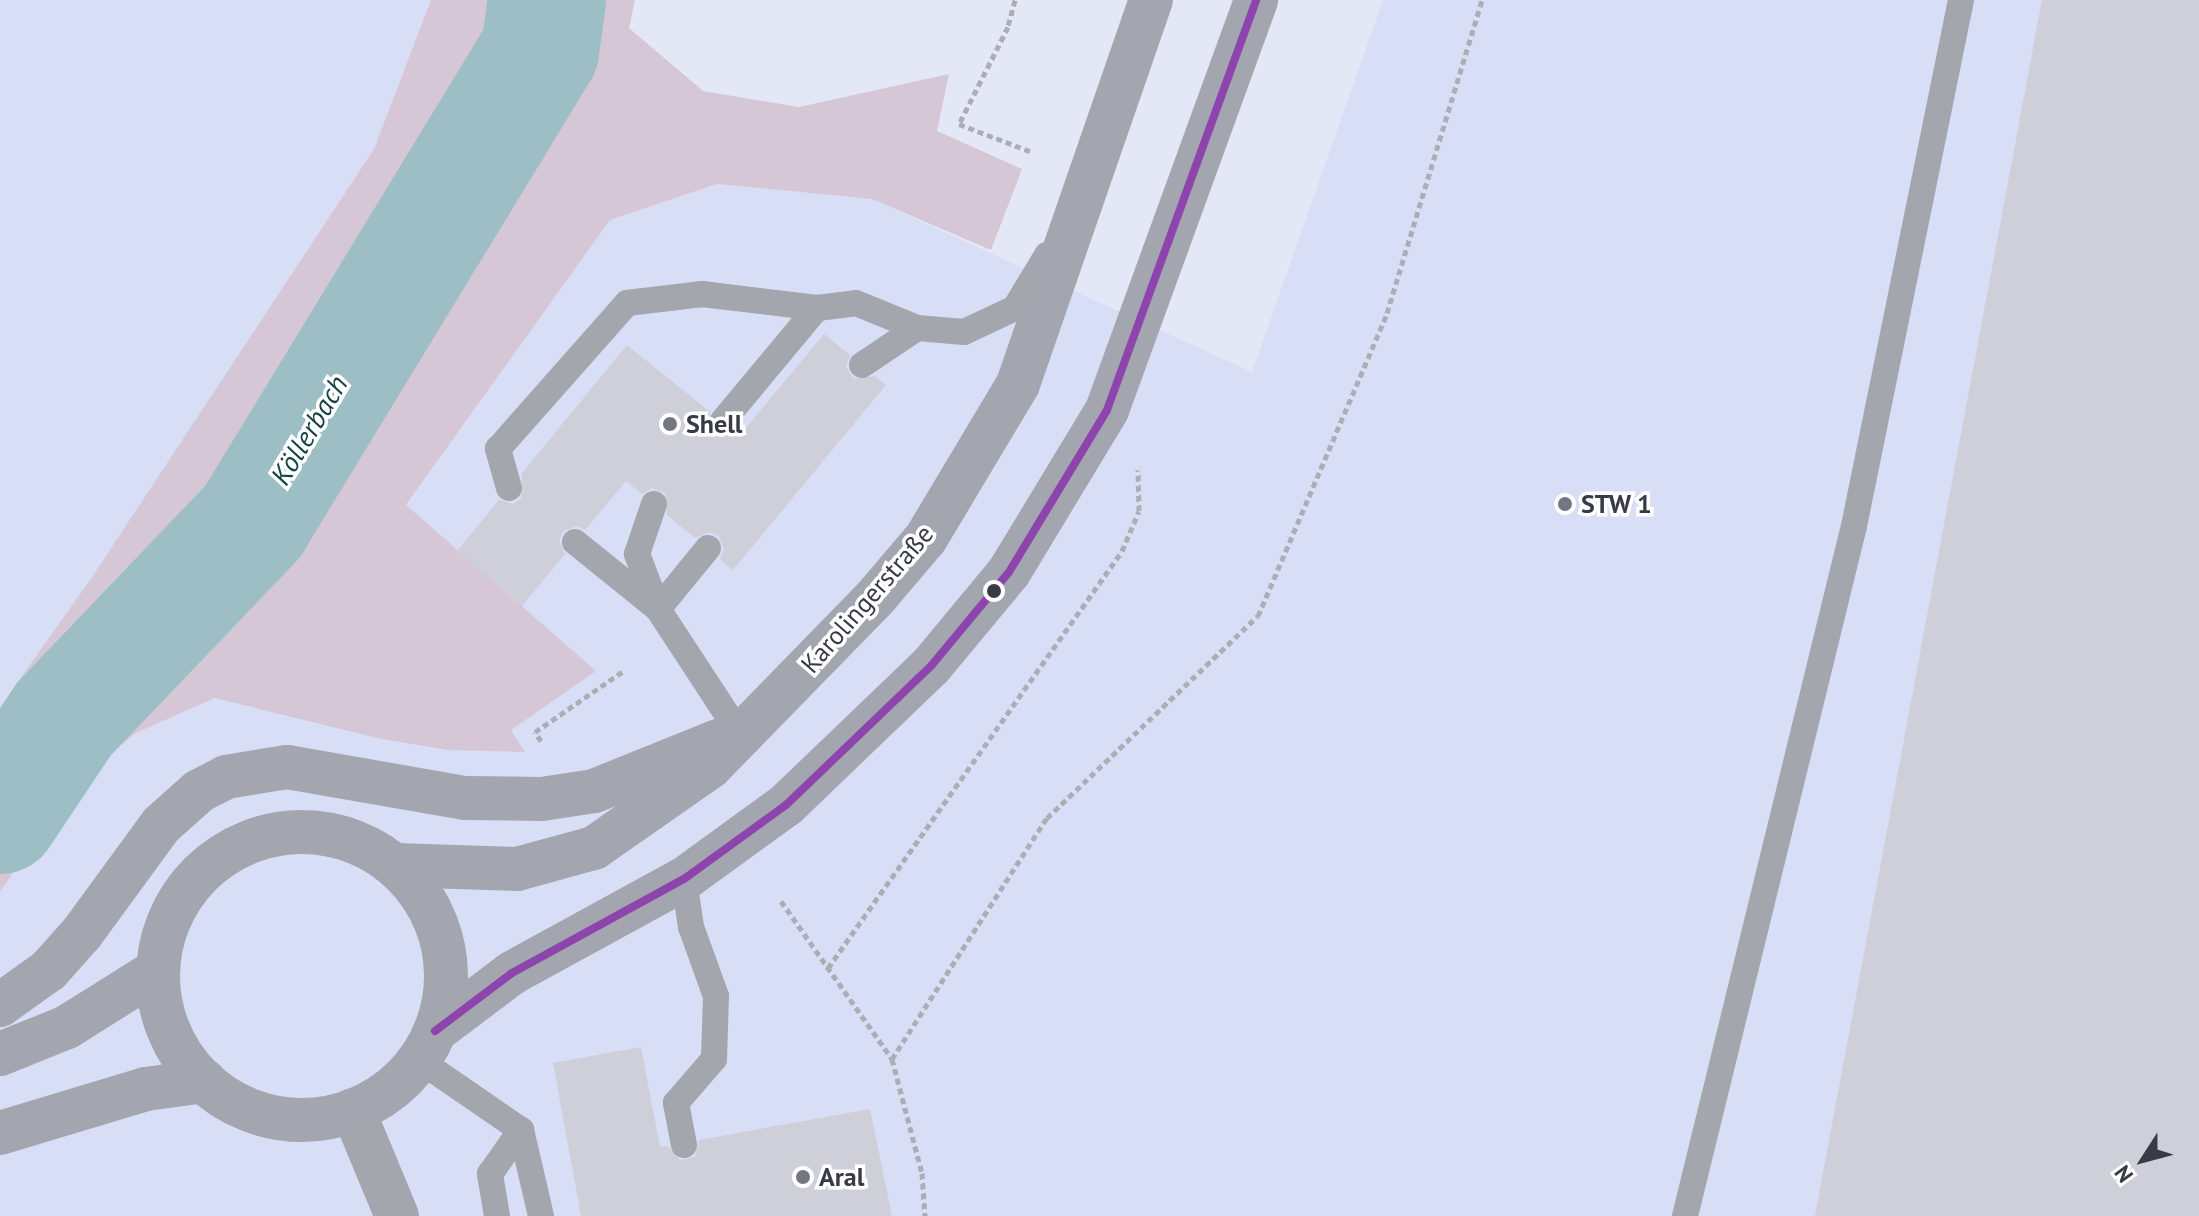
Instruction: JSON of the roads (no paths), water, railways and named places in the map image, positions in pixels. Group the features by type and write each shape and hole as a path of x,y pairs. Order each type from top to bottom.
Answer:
{"main road":[{"name":"Karolingerstraße","path":"395,865 517,869 594,848 710,767 739,733 855,619 926,538 1018,384 1093,180 1151,0"},
{"path":"427,1045 445,999 444,949 426,903 395,865 375,851 330,834 257,838 214,860 181,896 162,941 158,970 171,1036 204,1081 225,1097 271,1117 322,1118 353,1110 383,1095 427,1045 512,973 684,879 786,805 931,666 1009,572 1107,410 1256,0"},
{"path":"0,1005 49,970 82,933 161,825 199,791 226,777 287,767 465,798 542,799 594,791 739,733"},
{"path":"0,1054 67,1027 158,970"},
{"path":"0,1133 146,1089 204,1081"}],"street":[{"path":"353,1110 397,1216"}],"lane":[{"path":"1685,1216 1854,526 1961,0"},
{"path":"509,488 498,449 627,303 702,294 817,308 856,303 917,328 964,332 1015,308 1093,180"},
{"path":"722,422 817,308"},
{"path":"862,365 917,328"},
{"path":"654,504 637,554 658,609 739,733"},
{"path":"575,542 658,609"},
{"path":"658,609 708,548"},
{"path":"684,879 691,927 716,996 714,1059 676,1103 684,1145"},
{"path":"427,1045 521,1130 541,1216"},
{"path":"497,1216 490,1174 521,1130"}],"waterway":[{"name":"Köllerbach","path":"0,815 64,719 253,521 540,50 547,0"}],"place":[{"name":"Shell","path":"670,424"},
{"name":"STW 1","path":"1565,504"},
{"name":"Aral","path":"803,1177"}]}
